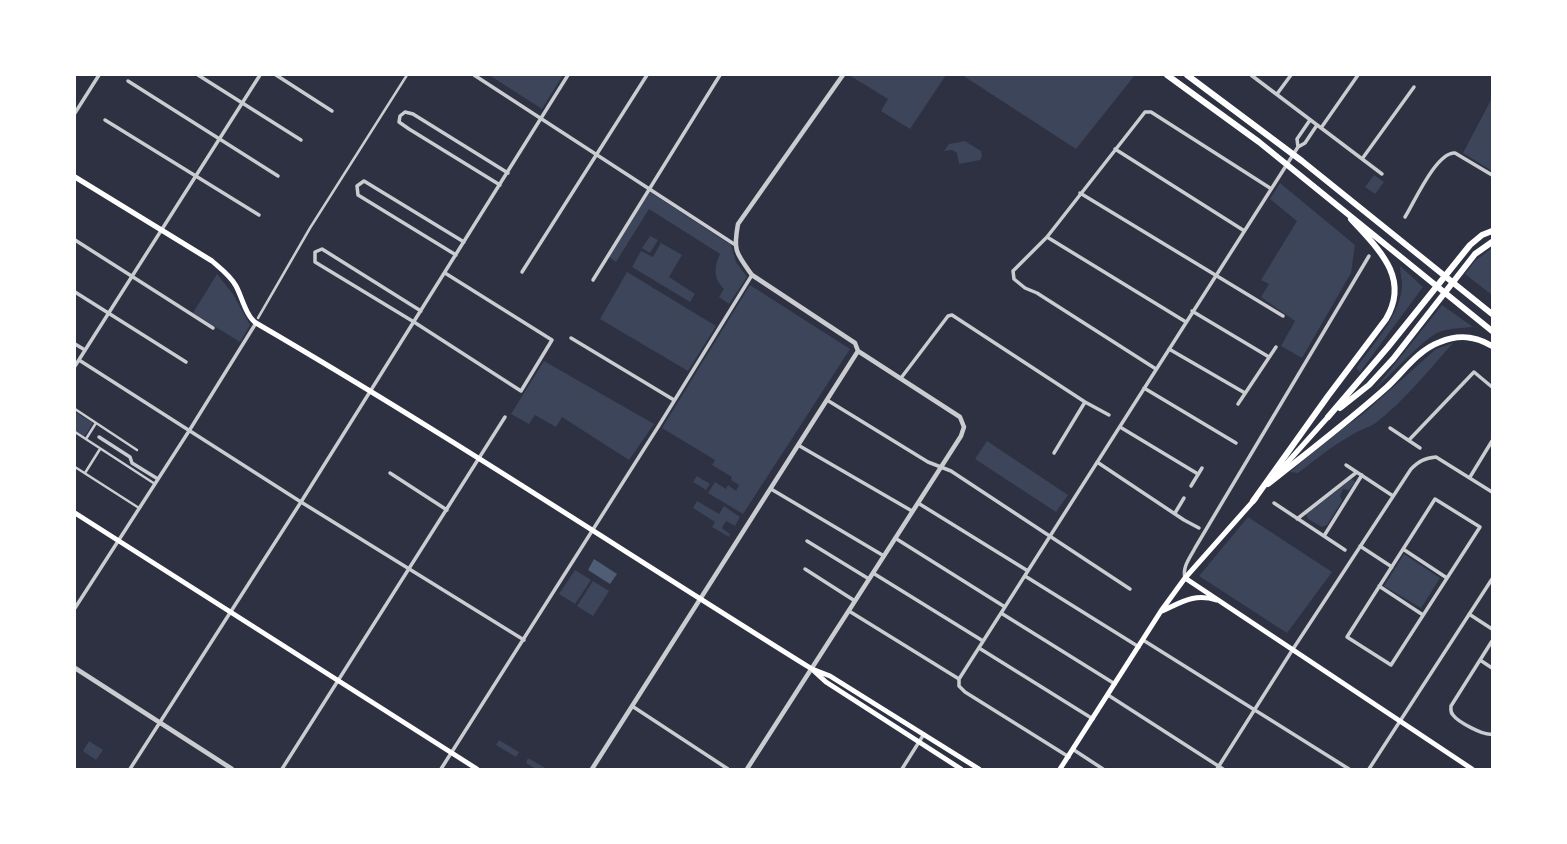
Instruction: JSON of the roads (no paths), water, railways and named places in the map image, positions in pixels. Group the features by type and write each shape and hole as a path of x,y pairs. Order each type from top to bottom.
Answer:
{"highway":[{"path":"1167,75 1260,142 1337,203 1492,331"},
{"path":"1187,75 1302,161 1481,306 1492,313"},
{"path":"1253,501 1328,396 1386,319 1393,302 1393,280 1388,263 1337,203"},
{"path":"1328,417 1470,245 1482,235 1492,231"},
{"path":"1328,417 1380,374 1438,303 1475,254 1492,242"},
{"path":"1268,484 1359,411 1432,346 1449,339 1471,337 1480,339 1492,346"}],"main road":[{"path":"75,177 162,230 226,272 245,302 250,319 257,320 371,390 812,669 830,676 978,769"},
{"path":"1060,769 1074,750 1161,612 1185,578 1328,417"},
{"path":"75,512 477,769"},
{"path":"1185,578 1222,601 1472,769"},
{"path":"1161,612 1198,596 1222,601"},
{"path":"812,669 826,682 961,769"}],"street":[{"path":"75,113 99,75"},
{"path":"198,75 301,140"},
{"path":"75,366 260,75"},
{"path":"276,75 332,111"},
{"path":"75,608 189,431 257,320 310,228 407,75"},
{"path":"474,75 734,244"},
{"path":"130,769 301,502 568,75"},
{"path":"522,272 647,75"},
{"path":"593,280 720,75"},
{"path":"747,769 961,436 964,427 960,417 858,351 855,343 752,275 740,259 734,244 738,224 843,75"},
{"path":"1251,75 1382,174"},
{"path":"1277,94 1291,75"},
{"path":"1321,128 1358,75"},
{"path":"128,81 278,176"},
{"path":"1362,159 1414,88"},
{"path":"500,185 409,129 399,122 400,116 405,112 413,114 508,173"},
{"path":"1156,369 1037,293 1026,288 1014,279 1013,271 1046,237 1145,112 1151,112 1270,188"},
{"path":"105,120 259,215"},
{"path":"1297,147 1297,139 1310,120"},
{"path":"1069,757 965,692 959,686 960,679 1270,188 1297,147 1305,143 1317,125"},
{"path":"1115,149 1244,230"},
{"path":"1406,218 1435,166 1450,153 1455,153 1492,175"},
{"path":"456,254 358,195 357,186 364,181 464,242"},
{"path":"1080,193 1283,316"},
{"path":"1046,237 1186,322"},
{"path":"75,240 213,328"},
{"path":"421,311 322,249 315,252 315,262 414,322 520,391 552,340 444,273"},
{"path":"1185,578 1183,571 1195,548 1369,256"},
{"path":"441,769 524,640 752,275"},
{"path":"75,292 186,362"},
{"path":"1192,312 1269,357"},
{"path":"901,378 948,316 952,315 1086,402 1109,415"},
{"path":"571,338 674,400"},
{"path":"75,344 85,350"},
{"path":"1238,404 1276,347"},
{"path":"1169,349 1245,393"},
{"path":"592,769 858,351"},
{"path":"79,360 301,502 524,640"},
{"path":"1409,440 1474,372 1492,387"},
{"path":"1144,388 1236,443"},
{"path":"827,400 928,462 951,471 1130,589"},
{"path":"1054,453 1086,402"},
{"path":"75,409 137,450"},
{"path":"282,769 480,459 505,417"},
{"path":"86,440 96,423"},
{"path":"1120,427 1198,474"},
{"path":"1390,428 1420,448"},
{"path":"75,432 155,484"},
{"path":"99,437 130,457 132,463 158,479"},
{"path":"1470,477 1490,447 1492,441"},
{"path":"798,445 912,511"},
{"path":"85,474 100,449"},
{"path":"1218,768 1293,649 1411,469 1418,462 1428,457 1436,457 1492,492"},
{"path":"1097,462 1184,520 1199,528"},
{"path":"1346,465 1393,496"},
{"path":"75,467 139,508"},
{"path":"1191,486 1202,468"},
{"path":"1297,519 1357,472"},
{"path":"390,473 447,510"},
{"path":"1324,536 1362,475"},
{"path":"771,489 884,556"},
{"path":"1175,513 1184,498"},
{"path":"1435,499 1480,527 1391,665 1347,637 1392,567 1435,499"},
{"path":"918,503 1028,571"},
{"path":"1274,503 1345,550"},
{"path":"896,538 1005,607"},
{"path":"807,541 870,578"},
{"path":"1360,546 1392,567"},
{"path":"1403,549 1447,578"},
{"path":"805,569 855,601"},
{"path":"873,573 983,641"},
{"path":"1025,576 1139,647"},
{"path":"1369,769 1492,579"},
{"path":"1379,586 1423,615"},
{"path":"849,611 960,679"},
{"path":"1001,614 1115,684"},
{"path":"1469,614 1492,629"},
{"path":"1143,640 1349,769"},
{"path":"1492,641 1451,706 1451,711 1455,717 1483,734 1492,734"},
{"path":"979,648 1093,719"},
{"path":"1480,660 1492,668"},
{"path":"75,668 232,769"},
{"path":"1108,695 1218,768 1223,769"},
{"path":"632,706 728,769"},
{"path":"902,769 924,734"},
{"path":"1074,750 1103,769"}]}
